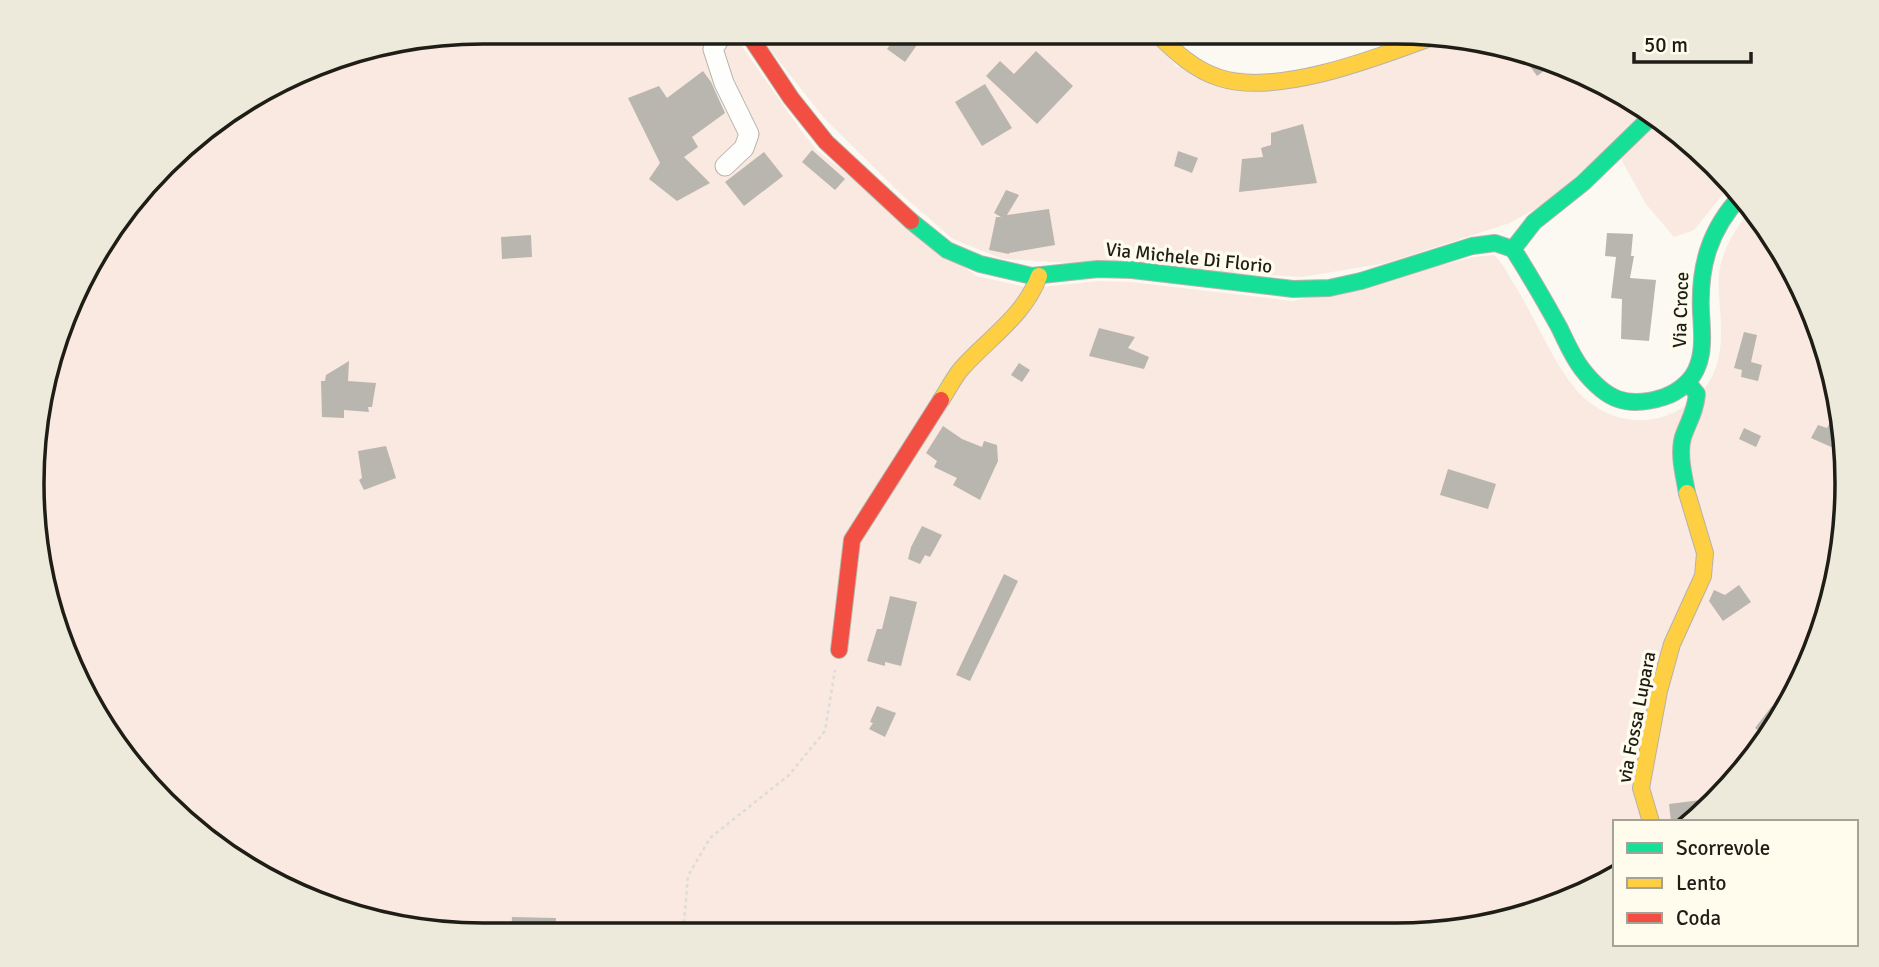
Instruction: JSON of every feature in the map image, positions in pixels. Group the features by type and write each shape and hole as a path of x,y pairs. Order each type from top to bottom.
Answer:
{"street":[{"path":"716,44 713,49 724,83 748,134 744,148 725,166"},
{"name":"Via Michele Di Florio","path":"755,44 818,134 923,232 947,250 1007,272 1039,276 1098,269 1132,270 1243,285 1293,289 1329,288 1392,273 1472,246 1495,243 1513,249"},
{"path":"1169,44 1194,66 1218,77 1241,83 1261,83 1341,66 1408,44"},
{"path":"1646,123 1583,183 1534,222 1513,249 1535,283 1581,368 1599,387 1619,399 1638,404 1670,395 1688,383"},
{"name":"Via Croce","path":"1688,383 1697,368 1703,345 1702,266 1708,246 1734,203"},
{"path":"839,650 852,540 960,370 1016,315 1032,293 1039,276"},
{"name":"via Fossa Lupara","path":"1650,820 1641,788 1659,691 1672,644 1703,576 1705,553 1688,498 1681,459 1683,438 1695,412 1697,394 1688,383"}],"path":[{"path":"684,923 688,876 710,838 789,775 825,731 839,650"}],"shaded area":[{"path":"484,44 740,44 817,150 976,276 1030,288 1099,281 1131,282 1293,301 1474,257 1494,255 1521,295 1567,378 1589,402 1605,412 1631,420 1649,420 1673,413 1696,398 1712,377 1720,351 1720,267 1745,217 1790,289 1812,342 1827,398 1834,455 1834,512 1827,569 1802,652 1761,728 1726,773 1685,814 1678,820 1613,820 1613,865 1564,890 1481,915 1396,923 484,923 398,915 342,900 289,878 239,849 173,794 118,728 89,678 67,625 52,569 44,484 52,398 77,315 118,239 173,173 239,118 315,77 398,52"},
{"path":"765,44 1157,44 1177,67 1323,79 1433,46 1481,52 1537,67 1590,89 1639,117 1551,200 1510,223 1386,263 1302,277 1003,259 953,239 902,195 824,118"},
{"path":"1653,127 1685,153 1724,192 1694,230 1674,237 1646,204 1621,159"}],"building":[{"path":"891,44 918,44 905,62 887,49"},
{"path":"1036,51 1073,86 1037,124 986,76 1000,61 1014,74"},
{"path":"1529,65 1545,70 1537,76"},
{"path":"703,71 725,113 692,137 698,147 684,157 710,183 677,201 649,179 660,163 628,98 659,86 667,98"},
{"path":"985,84 1012,128 982,146 955,102"},
{"path":"1303,124 1317,183 1239,192 1242,159 1263,157 1261,148 1271,145 1271,133"},
{"path":"812,150 845,179 835,190 802,162"},
{"path":"1178,151 1198,158 1192,173 1174,166"},
{"path":"764,152 783,176 744,206 725,182"},
{"path":"1006,190 1019,195 1007,215 1049,209 1055,245 1009,254 989,250 996,217 1001,217 994,213"},
{"path":"1607,233 1633,234 1631,256 1634,256 1630,278 1656,280 1649,341 1621,339 1622,299 1611,298 1616,257 1605,256"},
{"path":"531,235 532,257 502,259 501,237"},
{"path":"1099,328 1135,337 1128,348 1149,357 1144,369 1089,356"},
{"path":"1744,332 1757,335 1751,362 1762,365 1758,381 1741,377 1742,370 1734,368"},
{"path":"349,361 348,381 376,383 372,407 368,407 369,412 344,410 344,418 322,417 321,381 325,381 326,375"},
{"path":"1019,363 1030,370 1022,382 1011,375"},
{"path":"1830,422 1833,448 1811,438 1818,425 1827,428"},
{"path":"943,426 962,439 982,447 984,441 997,445 998,461 980,500 953,485 957,478 934,467 937,461 926,453"},
{"path":"1744,428 1761,436 1756,447 1739,439"},
{"path":"386,446 396,478 364,490 359,480 362,478 358,451"},
{"path":"1448,469 1496,484 1488,509 1440,495"},
{"path":"922,526 942,535 930,557 925,555 920,564 908,559"},
{"path":"1004,574 1018,581 970,681 956,675"},
{"path":"1739,585 1751,602 1723,621 1709,601 1714,590 1725,595"},
{"path":"890,596 917,602 901,666 885,662 885,666 867,661 877,629 882,629"},
{"path":"877,706 896,713 885,737 869,729"},
{"path":"1772,706 1774,707 1759,731 1755,728"},
{"path":"1700,800 1678,820 1671,820 1669,804"},
{"path":"512,917 556,918 556,923 512,923"}],"traffic: fast":[{"path":"1513,249 1534,222 1583,183 1646,122"},
{"path":"1513,249 1575,359 1591,380 1618,399 1628,402 1651,401 1680,389 1696,370 1702,346 1701,295 1704,264 1721,222 1734,204"},
{"path":"911,221 947,250 980,264 1032,276 1098,269 1132,270 1293,289 1329,288 1361,281 1472,246 1495,243 1513,249"},
{"path":"1687,493 1681,451 1697,394 1688,383"}],"traffic: slow":[{"path":"1168,44 1202,70 1220,78 1244,82 1271,82 1330,72 1411,45"},
{"path":"941,400 962,368 1025,303 1039,276"},
{"path":"1650,820 1641,788 1659,691 1672,644 1703,576 1705,553 1687,493"}],"traffic: jam":[{"path":"755,44 791,98 826,142 911,221"},
{"path":"839,650 852,540 941,400"}]}
